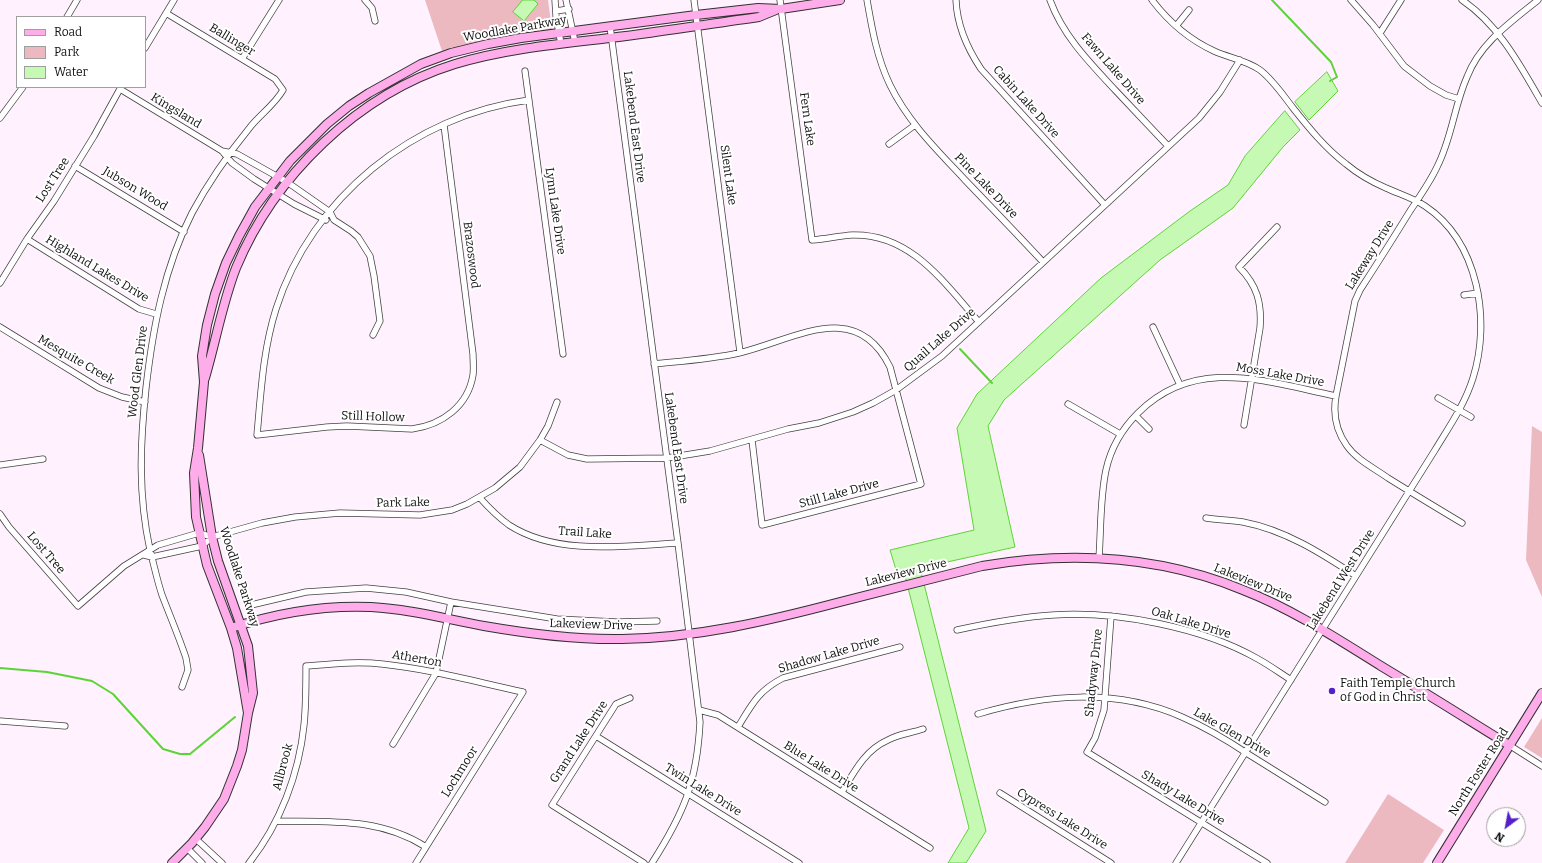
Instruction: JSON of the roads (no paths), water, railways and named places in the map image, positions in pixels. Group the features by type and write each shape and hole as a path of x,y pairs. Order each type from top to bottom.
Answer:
{"street":[{"path":"68,16 77,0"},
{"path":"146,46 174,0"},
{"path":"242,59 279,0"},
{"path":"365,0 372,8 375,21"},
{"path":"555,0 561,44"},
{"path":"566,0 575,42"},
{"name":"Silent Lake","path":"694,0 740,352"},
{"name":"Woodlake Parkway","path":"248,713 243,693 242,671 231,628 207,565 199,533 196,517 194,473 198,448 204,382 202,356 207,325 215,294 226,263 239,236 255,207 277,177 298,152 327,124 364,96 421,64 451,53 488,44 573,31 781,4 840,0"},
{"name":"Pine Lake Drive","path":"867,0 874,39 881,62 901,105 928,141 1043,262"},
{"name":"Cabin Lake Drive","path":"956,0 956,15 961,29 973,57 981,69 1105,205"},
{"name":"Fawn Lake Drive","path":"1050,0 1062,26 1080,51 1168,146"},
{"name":"Lakebend West Drive","path":"1152,0 1159,10 1176,26 1194,39 1214,51 1240,60 1260,70 1269,79 1311,132 1327,149 1346,165 1366,178 1416,201 1437,216 1458,241 1472,269 1480,304 1481,330 1477,362 1473,379 1459,410 1323,630 1176,863"},
{"path":"1351,0 1380,33 1397,58 1415,75 1446,95 1459,99"},
{"path":"1380,33 1401,0"},
{"path":"1462,0 1481,15 1498,33 1542,103"},
{"name":"Lakeway Drive","path":"1462,523 1361,460 1346,445 1340,433 1334,406 1355,301 1360,290 1427,186 1441,158 1447,145 1459,99 1472,67 1482,51 1498,33 1538,0"},
{"name":"Woodlake Parkway","path":"204,382 226,298 249,241 265,213 287,182 303,163 334,132 356,116 399,88 425,75 454,64 490,55 759,16 781,4"},
{"name":"Fern Lake","path":"781,4 812,240 852,235 882,239 900,246 913,253 928,266 979,322"},
{"path":"556,11 569,9"},
{"path":"1176,26 1189,10"},
{"name":"Ballinger","path":"166,13 275,79 283,90"},
{"name":"Lakebend East Drive","path":"610,26 699,710 699,746 688,794 679,817 652,863"},
{"name":"Quail Lake Drive","path":"540,440 564,453 588,459 667,458 710,451 819,423 853,412 873,403 896,390 933,364 1105,205 1207,109 1220,92 1240,60"},
{"name":"Lynn Lake Drive","path":"525,71 563,354"},
{"path":"0,118 22,88"},
{"name":"Kingsland","path":"120,88 222,151 250,175 269,188 324,220"},
{"name":"Lost Tree","path":"0,283 27,239 54,201 94,136 120,88"},
{"name":"Wood Glen Drive","path":"182,687 188,670 186,658 162,594 150,550 143,506 141,475 142,425 156,314 168,272 184,232 203,195 252,125 278,99 283,90"},
{"path":"324,220 349,190 381,161 425,132 486,109 529,100"},
{"name":"Brazoswood","path":"444,125 473,354 473,373 470,387"},
{"path":"889,144 915,125"},
{"path":"229,156 237,154 287,182 330,212 334,220 358,237 370,256 374,276 380,321 373,335"},
{"path":"250,175 256,165"},
{"name":"Jubson Wood","path":"75,166 184,232"},
{"path":"301,207 308,197"},
{"path":"324,220 334,220"},
{"name":"Still Hollow","path":"324,220 311,237 294,267 276,308 264,358 257,435 347,426 412,429 422,428 445,419 456,409 470,387"},
{"path":"1244,425 1260,328 1260,303 1256,289 1249,277 1239,267 1277,227"},
{"name":"Highland Lakes Drive","path":"27,239 138,309 156,314"},
{"path":"1464,295 1478,293"},
{"name":"Mesquite Creek","path":"0,327 99,388 122,397 145,402"},
{"path":"654,364 740,352 816,329 830,327 849,329 867,337 881,350 890,367 896,390"},
{"path":"1153,327 1180,386"},
{"name":"Moss Lake Drive","path":"1099,558 1106,470 1110,457 1120,434 1136,416 1166,391 1200,379 1221,376 1252,379 1336,396"},
{"name":"Still Lake Drive","path":"752,440 762,525 920,484 896,390"},
{"path":"1438,398 1471,417"},
{"name":"Park Lake","path":"202,546 212,537 262,523 295,517 340,513 404,516 452,510 480,498 508,478 520,467 540,440 548,426 557,402"},
{"path":"1068,404 1120,434"},
{"path":"1136,416 1148,428"},
{"name":"Woodlake Parkway","path":"172,863 196,839 214,814 230,784 242,750 253,693 248,646 242,625 218,560 212,537 198,448"},
{"path":"0,465 43,459"},
{"name":"Trail Lake","path":"480,498 491,510 509,524 531,536 556,544 612,547 678,543"},
{"name":"Lost Tree","path":"0,514 9,528 78,606 124,566 144,555"},
{"path":"1206,518 1242,522 1285,535 1318,552 1356,576"},
{"path":"144,555 158,545 176,541 199,533 212,537"},
{"path":"176,541 179,551"},
{"path":"144,555 152,557 202,546"},
{"name":"Lakeview Drive","path":"231,628 277,615 328,607 371,607 409,611 483,626 551,636 621,639 689,635 775,619 982,566 1006,562 1054,558 1118,559 1168,567 1216,580 1263,598 1323,630 1542,766"},
{"path":"251,604 306,592 366,588 406,592 451,602 556,619 617,622 657,621"},
{"path":"393,744 436,673 451,602"},
{"name":"Oak Lake Drive","path":"957,630 1030,617 1055,615 1111,616 1164,625 1212,639 1258,659 1291,680"},
{"name":"Shadyway Drive","path":"1087,752 1101,721 1105,697 1111,616"},
{"name":"Shadow Lake Drive","path":"738,727 761,692 784,678 900,647"},
{"name":"Atherton","path":"306,666 345,662 381,664 436,673 523,692"},
{"name":"Allbrook","path":"249,863 276,821 289,791 300,750 304,724 306,666"},
{"name":"Lochmoor","path":"416,863 523,692"},
{"name":"North Foster Road","path":"1437,863 1542,693"},
{"name":"Lake Glen Drive","path":"978,714 1030,701 1084,696 1105,697 1138,702 1182,716 1207,729 1325,802"},
{"name":"Grand Lake Drive","path":"630,698 616,704 552,805 644,863"},
{"name":"Blue Lake Drive","path":"699,710 718,715 930,848"},
{"path":"0,721 65,726"},
{"path":"842,792 860,763 875,747 895,737 923,729"},
{"name":"Twin Lake Drive","path":"596,736 799,863"},
{"name":"Shady Lake Drive","path":"1087,752 1267,863"},
{"name":"Cypress Lake Drive","path":"1000,793 1111,863"},
{"path":"276,821 373,825 393,830 426,847"},
{"path":"196,839 222,863"},
{"path":"187,848 202,863"}],"water":[{"path":"523,0 534,0 538,4 524,21 513,12"},
{"path":"1327,72 1338,91 1309,120 1295,102"},
{"path":"1285,111 1300,130 1283,147 1233,208 1160,260 1004,400 988,426 1015,547 920,568 986,831 966,863 948,863 969,828 904,572 897,573 890,550 974,530 957,428 977,394 1101,278 1190,211 1228,185 1245,156"}],"waterway":[{"path":"1272,0 1331,62 1337,77 1330,81"},
{"path":"960,349 992,383"},
{"path":"0,668 47,672 92,681 113,694 163,749 180,754 190,754 235,717"}],"place":[{"name":"Faith Temple Church of God in Christ","path":"1332,691"}]}
